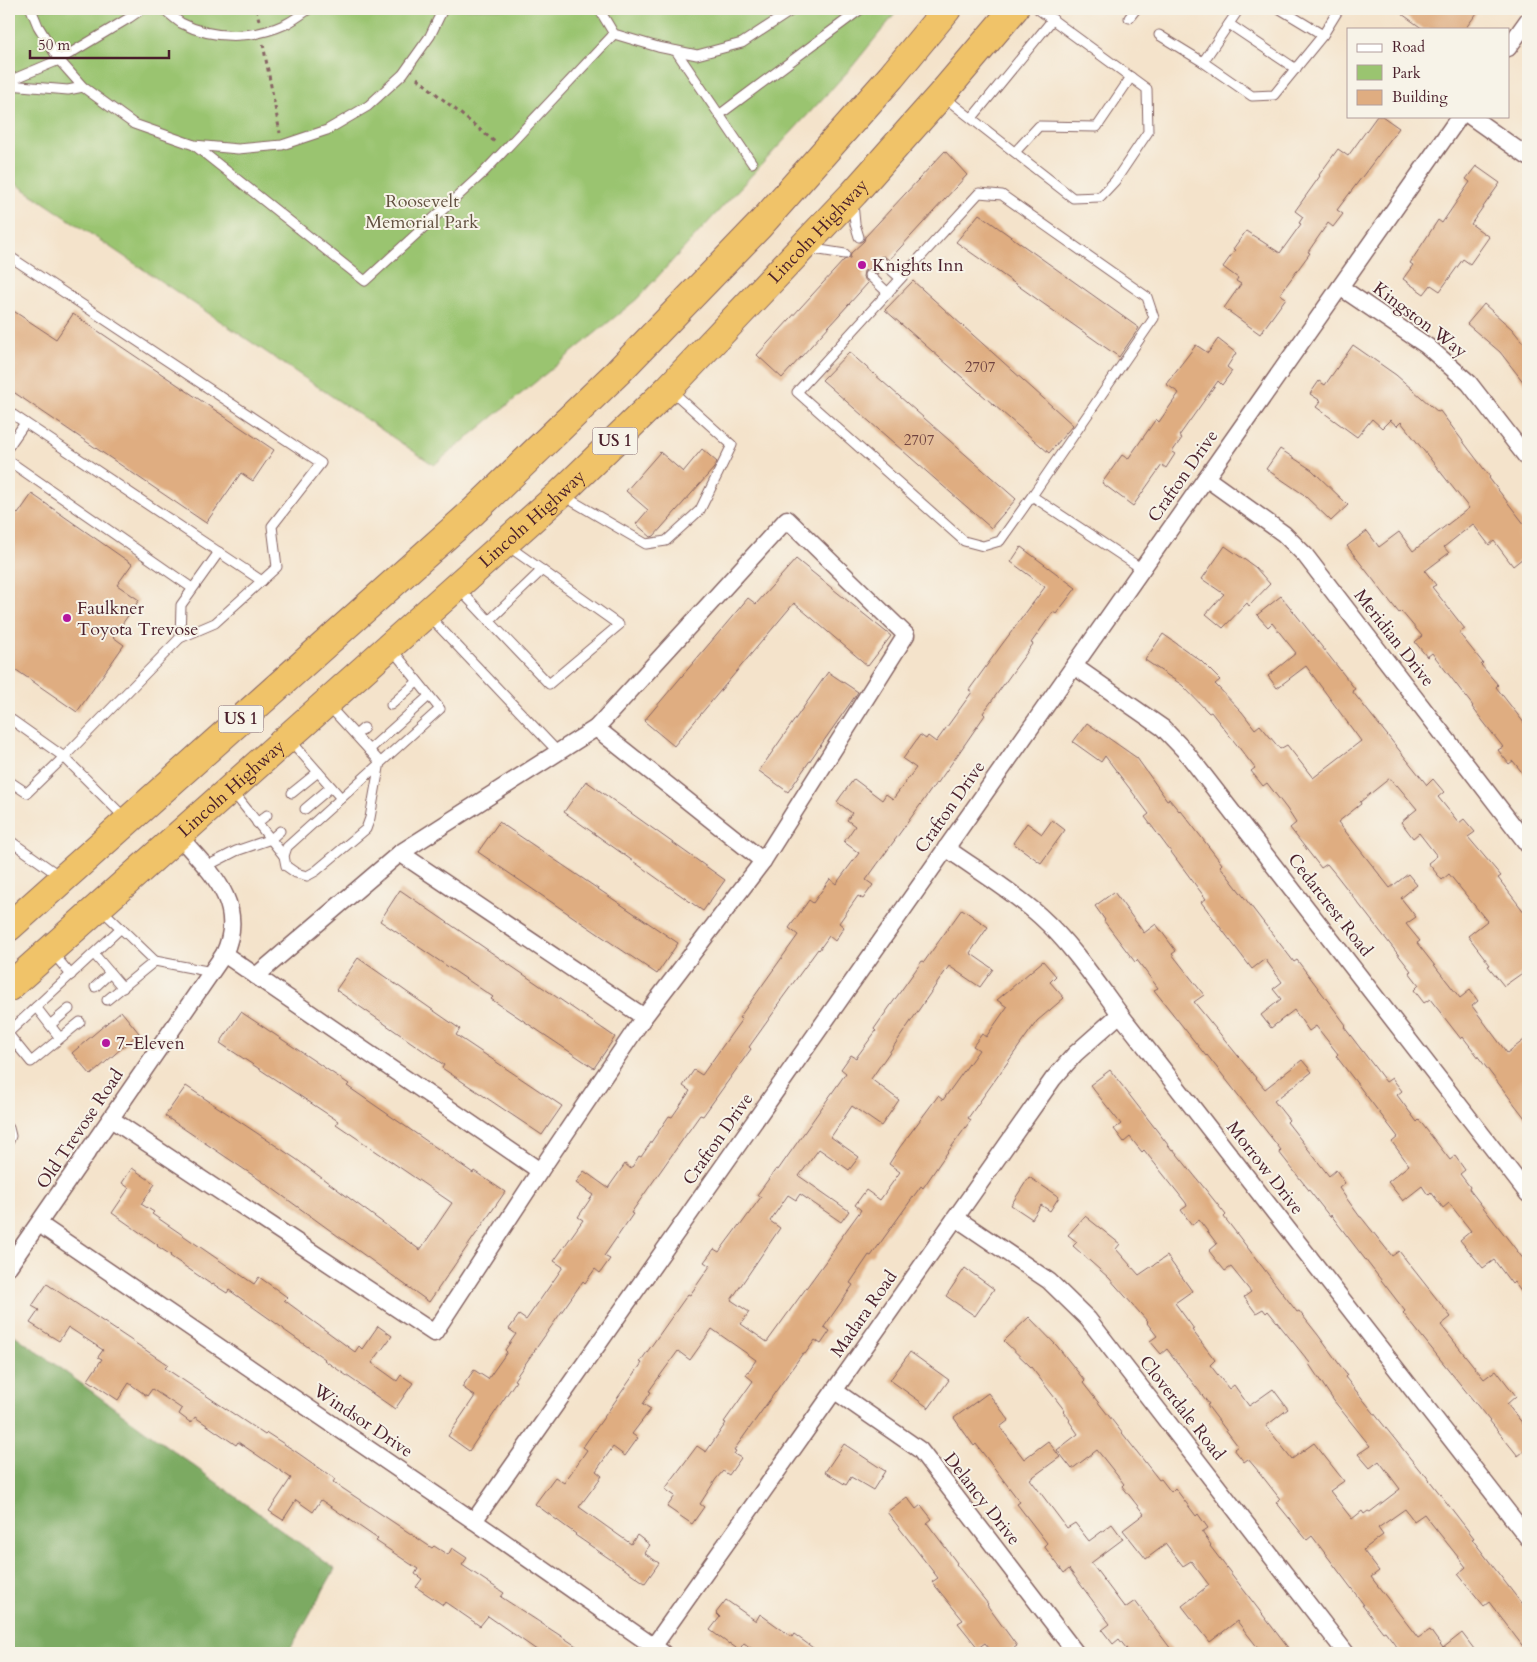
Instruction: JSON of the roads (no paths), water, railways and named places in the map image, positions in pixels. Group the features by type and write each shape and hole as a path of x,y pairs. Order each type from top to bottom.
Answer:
{"highway":[{"name":"US 1","path":"9,928 474,511 618,372 759,226 891,78 947,9"},
{"name":"Lincoln Highway","path":"9,987 560,494 669,388 854,193 1014,9"}],"street":[{"path":"1510,45 1528,20"},
{"name":"Crafton Drive","path":"474,1521 1459,118"},
{"path":"1473,118 1528,157"},
{"name":"Kingston Way","path":"1340,287 1427,346 1469,383 1528,459"},
{"name":"Meridian Drive","path":"1206,478 1284,534 1305,555 1528,845"},
{"path":"111,1119 434,1333 644,1017 763,861 906,635 787,519 596,728 400,853 256,976"},
{"name":"Cedarcrest Road","path":"1074,666 1163,728 1186,751 1528,1194"},
{"path":"596,728 763,861"},
{"name":"Old Trevose Road","path":"9,1266 212,972 230,942 232,930 230,905 225,893 219,882 178,835"},
{"name":"Morrow Drive","path":"946,848 1022,901 1041,917 1075,953 1120,1014 1528,1538"},
{"path":"400,853 644,1017"},
{"path":"224,954 540,1171"},
{"name":"Madara Road","path":"658,1650 892,1307 1053,1079 1075,1054 1120,1014"},
{"name":"Cloverdale Road","path":"956,1218 1049,1281 1088,1319 1346,1653"},
{"name":"Windsor Drive","path":"39,1224 474,1521 658,1650"},
{"name":"Delancy Drive","path":"836,1391 920,1450 1076,1653"}],"lane":[{"path":"32,9 38,26 59,60 83,87 134,124 194,145 238,149 282,145 327,130 368,106 406,70 430,36 443,9"},
{"path":"9,81 59,60 142,9"},
{"path":"163,9 180,22 206,33 234,36 262,33 288,23 309,9"},
{"path":"599,9 614,34 658,47 697,55 742,43 794,9"},
{"path":"720,115 861,9"},
{"path":"941,95 1074,198 1100,197 1115,181 1148,132 1147,89 1038,9"},
{"path":"1129,18 1136,9"},
{"path":"1203,62 1239,9"},
{"path":"1280,9 1323,36"},
{"path":"1159,36 1203,62 1252,96 1274,95 1323,36 1339,9"},
{"path":"972,118 1053,19"},
{"path":"1229,24 1296,68"},
{"path":"194,145 365,281 483,173 614,34"},
{"path":"676,51 752,163"},
{"path":"1015,152 1039,126 1097,127 1131,78"},
{"path":"9,85 68,90 83,87"},
{"path":"854,193 852,210 859,237"},
{"path":"979,193 1002,195 1147,297 1154,318 1000,540 983,546 964,542 797,392 888,293 979,193"},
{"path":"796,253 820,250 845,254"},
{"path":"9,256 321,463 272,526 277,567 215,623 180,638 64,757 26,793 9,781"},
{"path":"882,262 900,278"},
{"path":"869,275 888,293"},
{"path":"560,494 646,544 666,540 700,510 732,445 669,388"},
{"path":"9,412 262,581"},
{"path":"9,446 25,423"},
{"path":"9,461 192,588"},
{"path":"1032,496 1142,569"},
{"path":"456,586 549,684 619,625 504,543"},
{"path":"180,638 180,605 218,552"},
{"path":"488,621 542,570"},
{"path":"426,612 558,752"},
{"path":"285,852 380,762 440,709 389,646"},
{"path":"391,705 417,682"},
{"path":"369,750 429,696"},
{"path":"326,703 380,762"},
{"path":"9,718 64,757 128,821"},
{"path":"356,735 364,728"},
{"path":"287,737 341,798"},
{"path":"230,788 271,840 285,852 286,866 296,874 307,876 316,871 366,829 370,818 380,762"},
{"path":"292,793 318,772"},
{"path":"305,809 331,787"},
{"path":"257,823 267,815"},
{"path":"205,867 236,851 271,840 280,831"},
{"path":"9,840 64,878"},
{"path":"98,906 155,961 212,972"},
{"path":"80,1022 31,1062 9,1033 121,928"},
{"path":"50,950 71,974"},
{"path":"94,954 123,988"},
{"path":"107,1000 155,961"},
{"path":"95,987 110,973"},
{"path":"36,1007 60,1038"},
{"path":"50,1025 68,1009"},
{"path":"9,1128 11,1136 9,1141"}],"place":[{"name":"Knights Inn","path":"862,265"},
{"name":"Faulkner Toyota Trevose","path":"67,618"},
{"name":"7-Eleven","path":"106,1043"}],"park label":[{"name":"Roosevelt Memorial Park","path":"422,211"}]}
